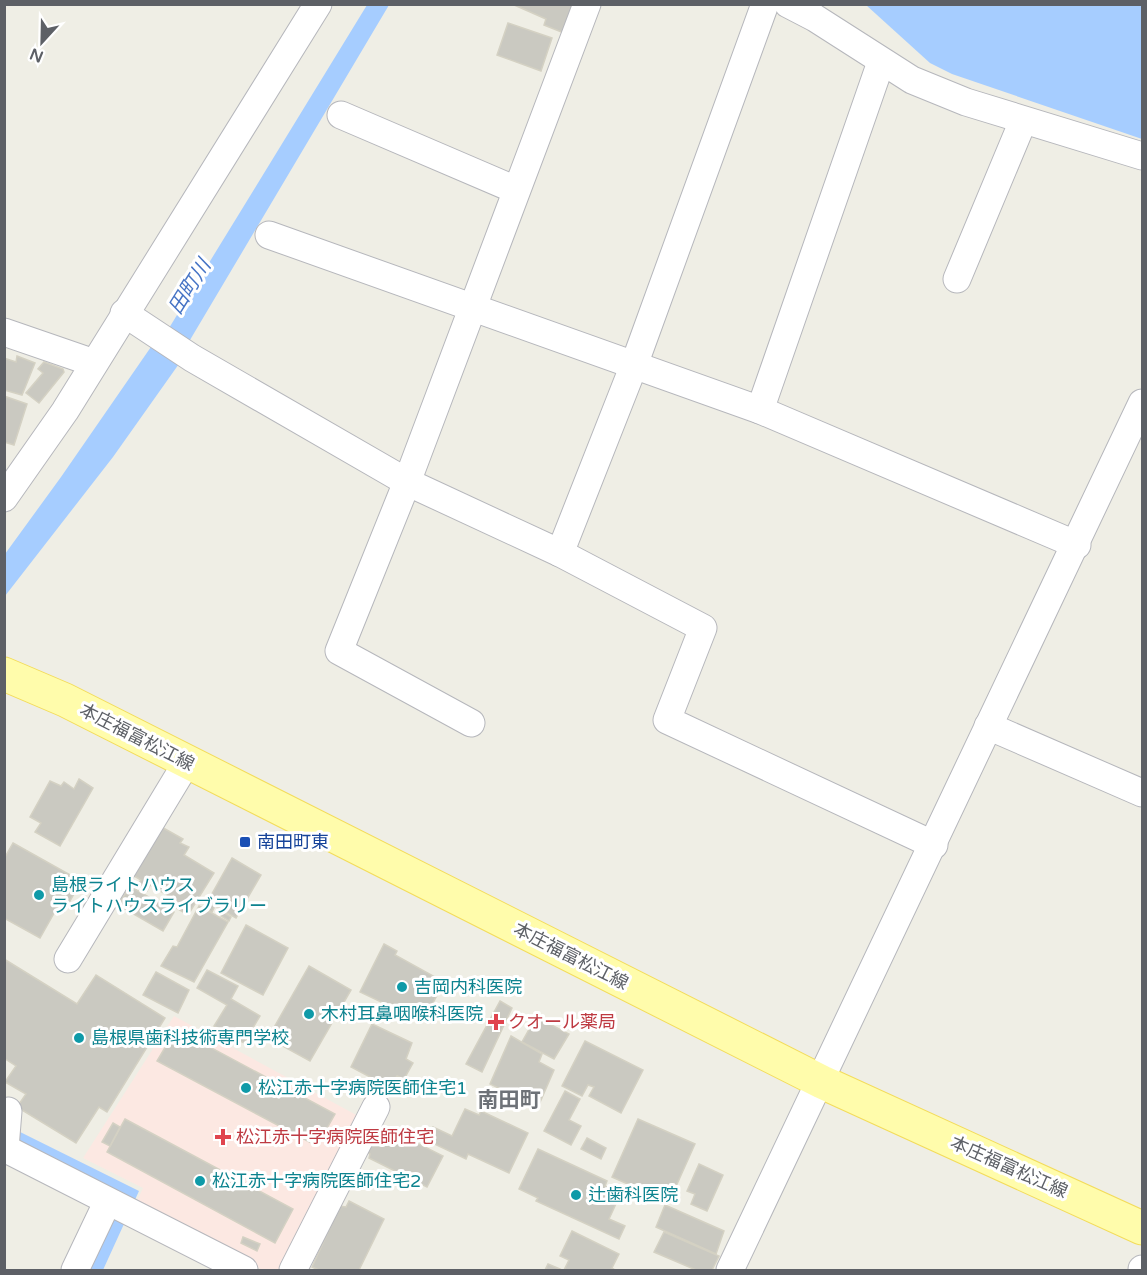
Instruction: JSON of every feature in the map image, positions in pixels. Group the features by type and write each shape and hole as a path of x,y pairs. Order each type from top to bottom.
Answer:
{"main road":[{"name":"本庄福富松江線","path":"4,674 65,700 822,1082 1143,1228"}],"street":[{"path":"4,498 94,363 318,4"},
{"path":"471,723 339,651 407,482 587,4"},
{"path":"560,553 634,365 765,4"},
{"path":"788,4 832,28 881,62 934,89 1023,121 1143,156"},
{"path":"760,410 881,62"},
{"path":"341,115 516,189"},
{"path":"957,279 1023,121"},
{"path":"269,235 760,410 1077,545"},
{"path":"124,313 188,356 407,482 560,553 702,628 666,720 934,845"},
{"path":"4,332 94,363"},
{"path":"730,1270 822,1082 988,726 1143,404"},
{"path":"988,726 1143,794"},
{"path":"68,959 187,762"},
{"path":"293,1270 376,1107"},
{"path":"8,1111 5,1148 244,1270"},
{"path":"75,1270 105,1207 122,1208"}],"shaded area":[{"name":"松江赤十字病院医師住宅","path":"174,1016 360,1117 283,1270 263,1270 135,1205 143,1188 83,1158"}],"water":[{"path":"367,5 389,5 187,345 181,361 113,457 5,596 5,554 153,344 166,333"},
{"path":"866,5 1142,5 1142,139 952,74 930,63"},
{"path":"4,1124 139,1191 103,1270 80,1270 118,1196 5,1140"}],"building":[{"path":"512,4 575,4 564,33 544,25 546,19"},
{"path":"508,23 552,38 541,71 497,55"},
{"path":"17,356 35,363 22,395 4,390 4,358 16,362"},
{"path":"44,362 63,369 64,372 39,403 26,393 43,373 38,369"},
{"path":"4,396 27,404 14,445 4,442"},
{"path":"79,779 93,788 60,846 35,832 41,823 30,817 50,781 61,786 64,782 74,789"},
{"path":"158,825 183,839 180,843 189,847 184,855 214,873 188,915 168,903 171,897 150,885 147,891 137,886 141,880 129,873"},
{"name":"島根ライトハウス ライトハウスライブラリー","path":"13,843 81,881 64,912 57,908 40,938 4,918 4,859"},
{"path":"232,858 261,875 236,918 215,906 212,912 204,908"},
{"path":"130,886 174,912 163,931 118,905"},
{"path":"199,906 228,922 194,982 161,966 173,946 177,947"},
{"path":"223,912 231,917 229,921 221,916"},
{"path":"246,925 288,948 263,995 221,973"},
{"name":"吉岡内科医院","path":"384,944 397,951 395,955 444,982 423,1022 360,992"},
{"name":"島根県歯科技術専門学校","path":"4,959 77,1004 96,975 165,1018 107,1112 99,1107 76,1143 17,1107 26,1094 5,1082 16,1066 4,1058"},
{"name":"木村耳鼻咽喉科医院","path":"309,966 351,990 310,1061 268,1038"},
{"path":"207,970 238,986 231,999 260,1016 244,1043 214,1026 227,1005 197,988"},
{"path":"156,972 189,990 178,1013 143,995"},
{"name":"クオール薬局","path":"500,1001 512,1008 482,1072 466,1064"},
{"path":"536,1017 569,1034 554,1059 522,1042"},
{"path":"372,1024 412,1043 406,1059 413,1063 404,1079 397,1076 382,1096 369,1088 374,1079 351,1067"},
{"name":"松江赤十字病院医師住宅1","path":"176,1029 335,1114 317,1146 157,1061"},
{"path":"511,1036 542,1054 539,1062 554,1070 538,1107 490,1084"},
{"path":"585,1041 643,1070 621,1113 589,1096 594,1087 588,1085 582,1096 562,1086"},
{"path":"565,1091 580,1099 569,1120 581,1126 571,1145 544,1131"},
{"path":"465,1109 479,1115 481,1111 528,1133 509,1173 468,1154 466,1159 426,1140 433,1127 452,1136"},
{"name":"松江赤十字病院医師住宅2","path":"125,1119 293,1209 275,1243 107,1152"},
{"path":"638,1119 695,1144 669,1202 612,1177"},
{"path":"113,1123 120,1127 110,1146 102,1142"},
{"path":"385,1127 443,1156 427,1187 369,1158 370,1154 362,1150 371,1133 380,1136"},
{"path":"587,1138 606,1148 601,1159 581,1149"},
{"name":"辻歯科医院","path":"538,1149 607,1181 605,1186 621,1193 609,1219 625,1226 619,1239 536,1201 538,1198 519,1189"},
{"path":"699,1164 723,1175 707,1211 691,1204 695,1194 687,1191"},
{"path":"349,1201 384,1219 359,1270 319,1270 312,1267 340,1206 346,1207"},
{"path":"665,1205 724,1231 716,1254 656,1227"},
{"path":"572,1231 619,1254 612,1268 615,1270 564,1270 569,1260 560,1256"},
{"path":"664,1232 719,1256 712,1270 696,1270 654,1252"},
{"path":"243,1237 260,1244 257,1251 241,1243"},
{"path":"548,1264 560,1269 545,1270"}],"place":[{"name":"南田町東","path":"245,842"},
{"name":"島根ライトハウス ライトハウスライブラリー","path":"39,895"},
{"name":"吉岡内科医院","path":"402,987"},
{"name":"木村耳鼻咽喉科医院","path":"309,1014"},
{"name":"クオール薬局","path":"496,1022"},
{"name":"島根県歯科技術専門学校","path":"79,1038"},
{"name":"松江赤十字病院医師住宅1","path":"246,1088"},
{"name":"松江赤十字病院医師住宅","path":"223,1137"},
{"name":"松江赤十字病院医師住宅2","path":"200,1181"},
{"name":"辻歯科医院","path":"576,1195"}],"district":[{"name":"南田町","path":"509,1100"}],"water label":[{"name":"田町川","path":"190,287"}]}
